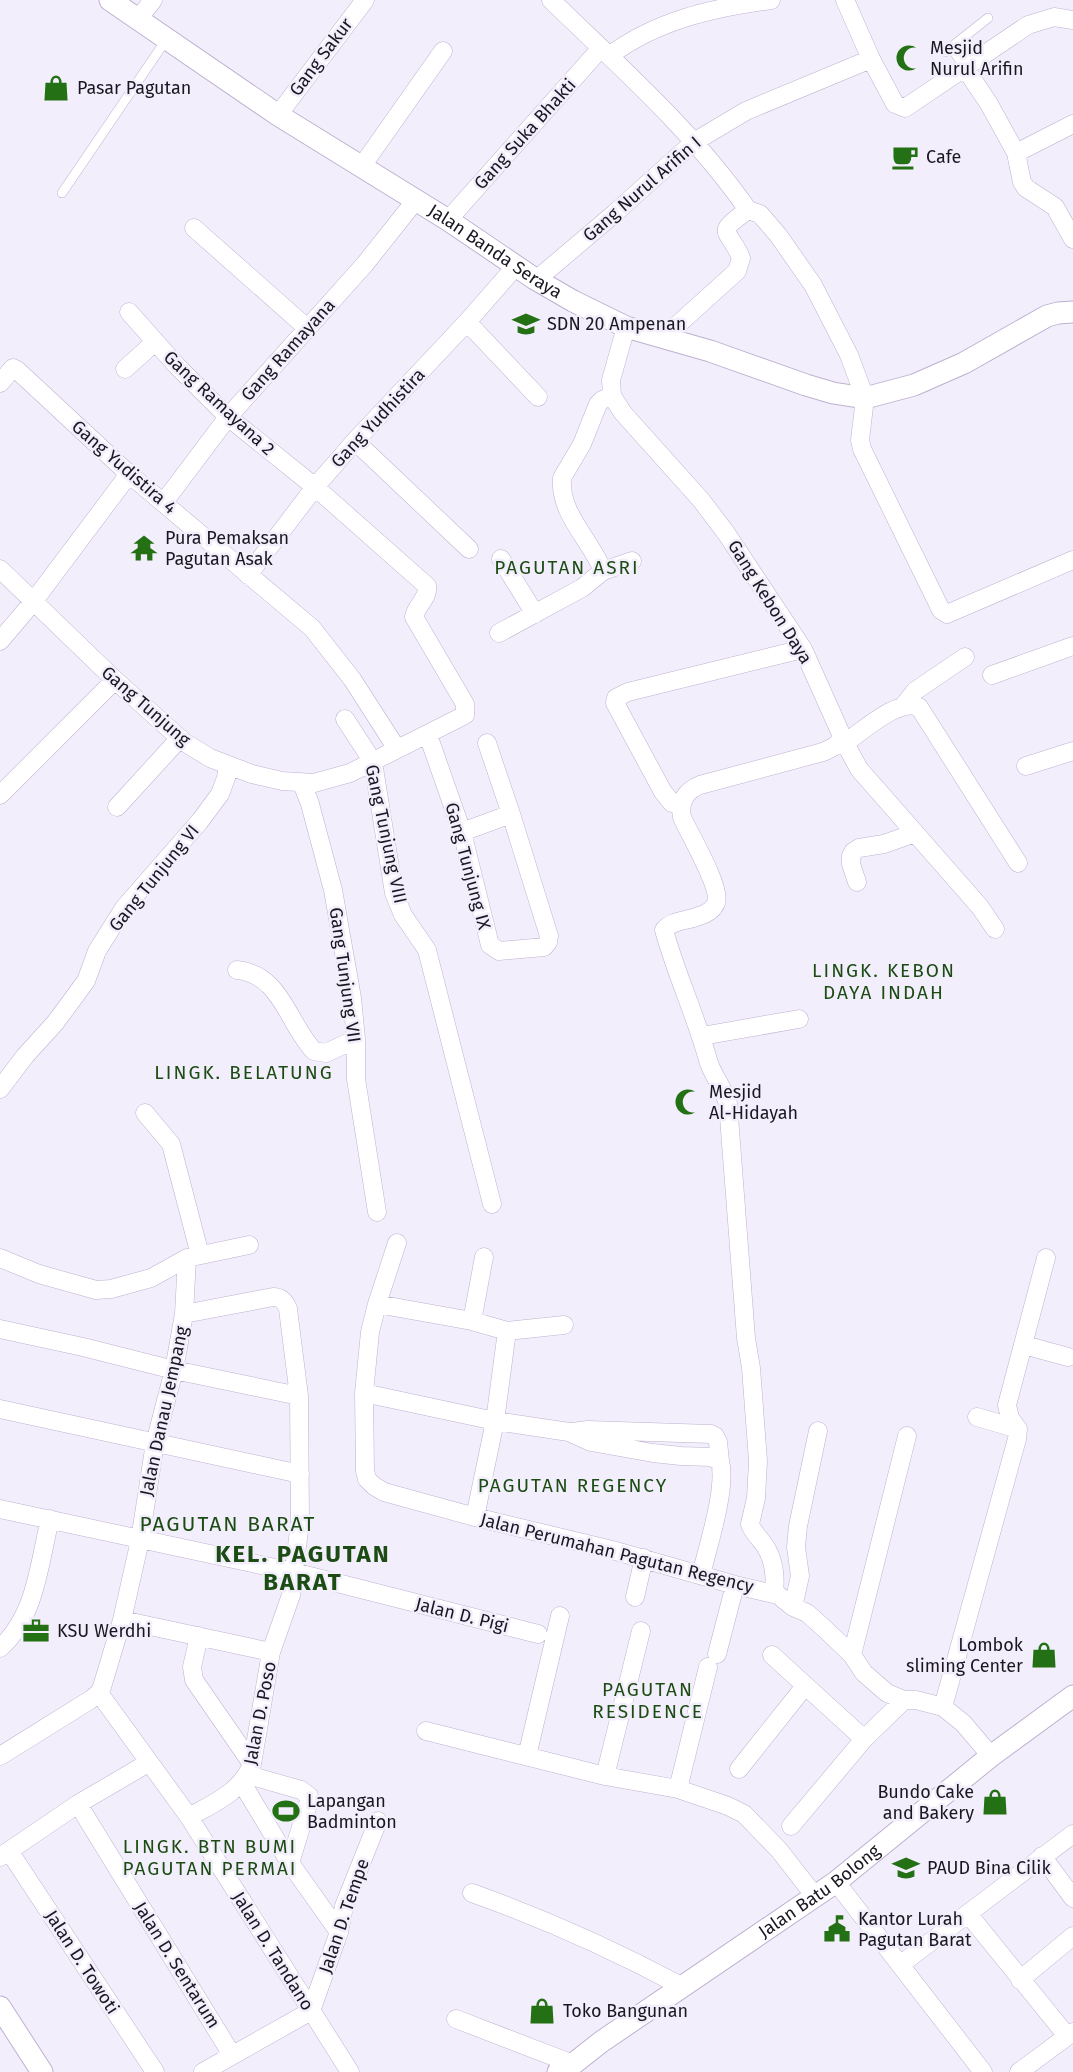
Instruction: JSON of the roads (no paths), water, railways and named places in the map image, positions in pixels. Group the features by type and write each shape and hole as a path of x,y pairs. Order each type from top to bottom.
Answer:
{"street":[{"name":"Jalan Banda Seraya","path":"110,0 278,115 448,220 536,280 626,327 710,351 806,385 865,398 914,385 964,363 1047,316 1073,312"},
{"path":"138,19 153,0"},
{"path":"551,0 694,142 748,210"},
{"name":"Gang Suka Bhakti","path":"448,220 605,52 688,16 771,0"},
{"path":"845,0 871,59 895,104 908,108 1028,25 1054,17 1073,20"},
{"name":"Gang Sakur","path":"278,115 359,2"},
{"path":"362,166 443,51"},
{"name":"Gang Nurul Arifin I","path":"536,280 615,214 694,142 746,111 871,59"},
{"path":"965,68 1016,153 1022,183 1055,207 1073,239"},
{"path":"1016,153 1073,124"},
{"name":"Gang Ramayana","path":"164,502 228,417 365,264 415,201"},
{"path":"664,337 737,271 741,258 726,230 729,223 748,210 756,211 778,235 813,285 849,355 865,398 860,440 862,449 937,604 944,613 1073,560"},
{"path":"194,228 307,328"},
{"name":"Gang Yudhistira","path":"248,575 315,487 516,266"},
{"name":"Gang Ramayana 2","path":"129,312 228,417 315,487 425,583"},
{"path":"467,322 538,397"},
{"path":"603,571 568,510 562,484 566,469 582,444 598,404 612,396 611,380 626,327"},
{"path":"125,369 155,342"},
{"name":"Gang Yudistira 4","path":"0,383 9,371 17,370 130,474 312,628 352,679 397,749"},
{"name":"Gang Kebon Daya","path":"612,396 623,413 701,500 726,533 803,649 838,727 842,743 859,769 980,907 995,929"},
{"path":"355,441 469,549"},
{"path":"0,641 130,474"},
{"path":"501,559 535,614"},
{"path":"499,633 582,588 603,571 632,561"},
{"name":"Gang Tunjung","path":"0,569 115,680 180,738 210,758 252,774 302,783 314,783 350,774 465,715 463,699 414,617 428,592 425,583"},
{"path":"992,675 1073,646"},
{"path":"681,805 672,803 663,792 615,703 616,698 628,692 803,649"},
{"path":"904,705 915,691 965,657"},
{"path":"0,795 115,680"},
{"path":"774,1593 773,1562 750,1524 756,1498 758,1461 728,1104 709,1062 665,933 668,925 707,913 717,901 715,886 682,817 681,805 687,794 696,786 823,752 893,710 912,704 919,707 927,717 1018,863"},
{"name":"Gang Tunjung VIII","path":"345,719 373,762 394,893 403,915 427,950 492,1204"},
{"name":"Gang Tunjung IX","path":"432,732 462,832 491,947 499,951 544,947 549,936 511,814"},
{"path":"117,807 180,738"},
{"path":"462,832 511,814 487,743"},
{"path":"1026,766 1073,751"},
{"name":"Gang Tunjung VI","path":"0,1089 86,981 97,951 124,908 220,794 228,765"},
{"name":"Gang Tunjung VII","path":"302,783 332,890 352,998 356,1079 377,1212"},
{"path":"857,882 851,864 850,856 853,852 915,833"},
{"path":"237,970 259,976 271,986 314,1051 326,1053 356,1039"},
{"path":"702,1036 799,1019"},
{"name":"Jalan Danau Jempang","path":"99,1693 122,1620 140,1539 155,1443 174,1370 193,1256 171,1144 145,1113"},
{"path":"397,1243 370,1332 364,1393 495,1421 569,1432 588,1430 715,1436 722,1473 717,1514 701,1575"},
{"path":"0,1258 39,1274 96,1290 151,1278 193,1256 249,1245"},
{"path":"472,1321 484,1257"},
{"path":"1018,1429 1010,1418 1007,1405 1046,1258"},
{"name":"Jalan D. Poso","path":"184,1314 272,1297 282,1299 288,1309 299,1396 300,1474 300,1522 291,1595 271,1652 248,1774 224,1798 189,1817"},
{"path":"377,1304 472,1321 507,1331 564,1325"},
{"path":"0,1329 299,1396"},
{"path":"475,1517 495,1421 507,1331"},
{"path":"1024,1345 1068,1357"},
{"name":"Jalan Perumahan Pagutan Regency","path":"364,1393 365,1471 367,1479 384,1492 774,1593 793,1607 807,1613 852,1655 863,1673 887,1692 904,1700 916,1700 943,1707"},
{"path":"0,1409 300,1474"},
{"path":"977,1417 1018,1429"},
{"path":"991,1756 962,1723 943,1707 1018,1429"},
{"path":"793,1607 800,1576 796,1547 798,1526 818,1431"},
{"path":"569,1432 591,1442 653,1453 709,1457 720,1461"},
{"path":"653,1453 656,1433"},
{"path":"852,1655 907,1436"},
{"name":"Jalan D. Pigi","path":"0,1509 140,1539 538,1634"},
{"path":"0,1648 16,1632 27,1612 50,1519"},
{"path":"635,1597 644,1558"},
{"path":"678,1788 735,1585"},
{"path":"527,1756 560,1616"},
{"path":"122,1620 271,1652"},
{"path":"605,1776 641,1630"},
{"path":"199,1636 192,1667 194,1680 248,1774 290,1863 339,1932"},
{"path":"772,1655 864,1739"},
{"path":"739,1769 805,1686"},
{"path":"0,1756 99,1693"},
{"name":"Jalan D. Tandano","path":"99,1693 189,1817 350,2072"},
{"name":"Jalan Batu Bolong","path":"569,2069 836,1882 991,1756 1073,1696"},
{"path":"791,1826 864,1739 904,1700"},
{"path":"426,1731 605,1776 678,1788 729,1807 744,1814 779,1850 814,1895"},
{"path":"5,1854 78,1804 148,1763"},
{"path":"248,1774 301,1790 309,1796 290,1863"},
{"name":"Jalan D. Sentarum","path":"78,1804 232,2055"},
{"name":"Jalan D. Tempe","path":"311,2011 339,1932 344,1906 379,1821"},
{"path":"900,1965 1073,1834"},
{"name":"Jalan D. Towoti","path":"5,1854 155,2072"},
{"path":"1042,1856 1073,1898"},
{"path":"836,1882 976,2070"},
{"path":"472,1893 594,1942 683,1987"},
{"path":"969,1915 1020,1979 1070,2034 1019,2072"},
{"path":"1020,1979 1073,1936"},
{"path":"0,2007 42,2072"},
{"path":"203,2072 311,2011"},
{"path":"456,2019 569,2069"}],"lane":[{"path":"965,68 948,50 988,18"},
{"path":"62,193 166,40"}],"place":[{"name":"Mesjid Nurul Arifin","path":"909,58"},
{"name":"Pasar Pagutan","path":"56,88"},
{"name":"Cafe","path":"905,157"},
{"name":"SDN 20 Ampenan","path":"526,324"},
{"name":"Pura Pemaksan Pagutan Asak","path":"144,548"},
{"name":"Mesjid Al-Hidayah","path":"688,1102"},
{"name":"KSU Werdhi","path":"36,1631"},
{"name":"Lombok sliming Center","path":"1044,1655"},
{"name":"Bundo Cake and Bakery","path":"995,1802"},
{"name":"Lapangan Badminton","path":"286,1811"},
{"name":"PAUD Bina Cilik","path":"906,1868"},
{"name":"Kantor Lurah Pagutan Barat","path":"837,1929"},
{"name":"Toko Bangunan","path":"542,2011"}],"district":[{"name":"PAGUTAN ASRI","path":"567,567"},
{"name":"LINGK. KEBON DAYA INDAH","path":"884,981"},
{"name":"LINGK. BELATUNG","path":"244,1072"},
{"name":"PAGUTAN REGENCY","path":"573,1485"},
{"name":"PAGUTAN BARAT","path":"228,1524"},
{"name":"KEL. PAGUTAN BARAT","path":"303,1568"},
{"name":"PAGUTAN RESIDENCE","path":"648,1700"},
{"name":"LINGK. BTN BUMI PAGUTAN PERMAI","path":"210,1857"}]}
